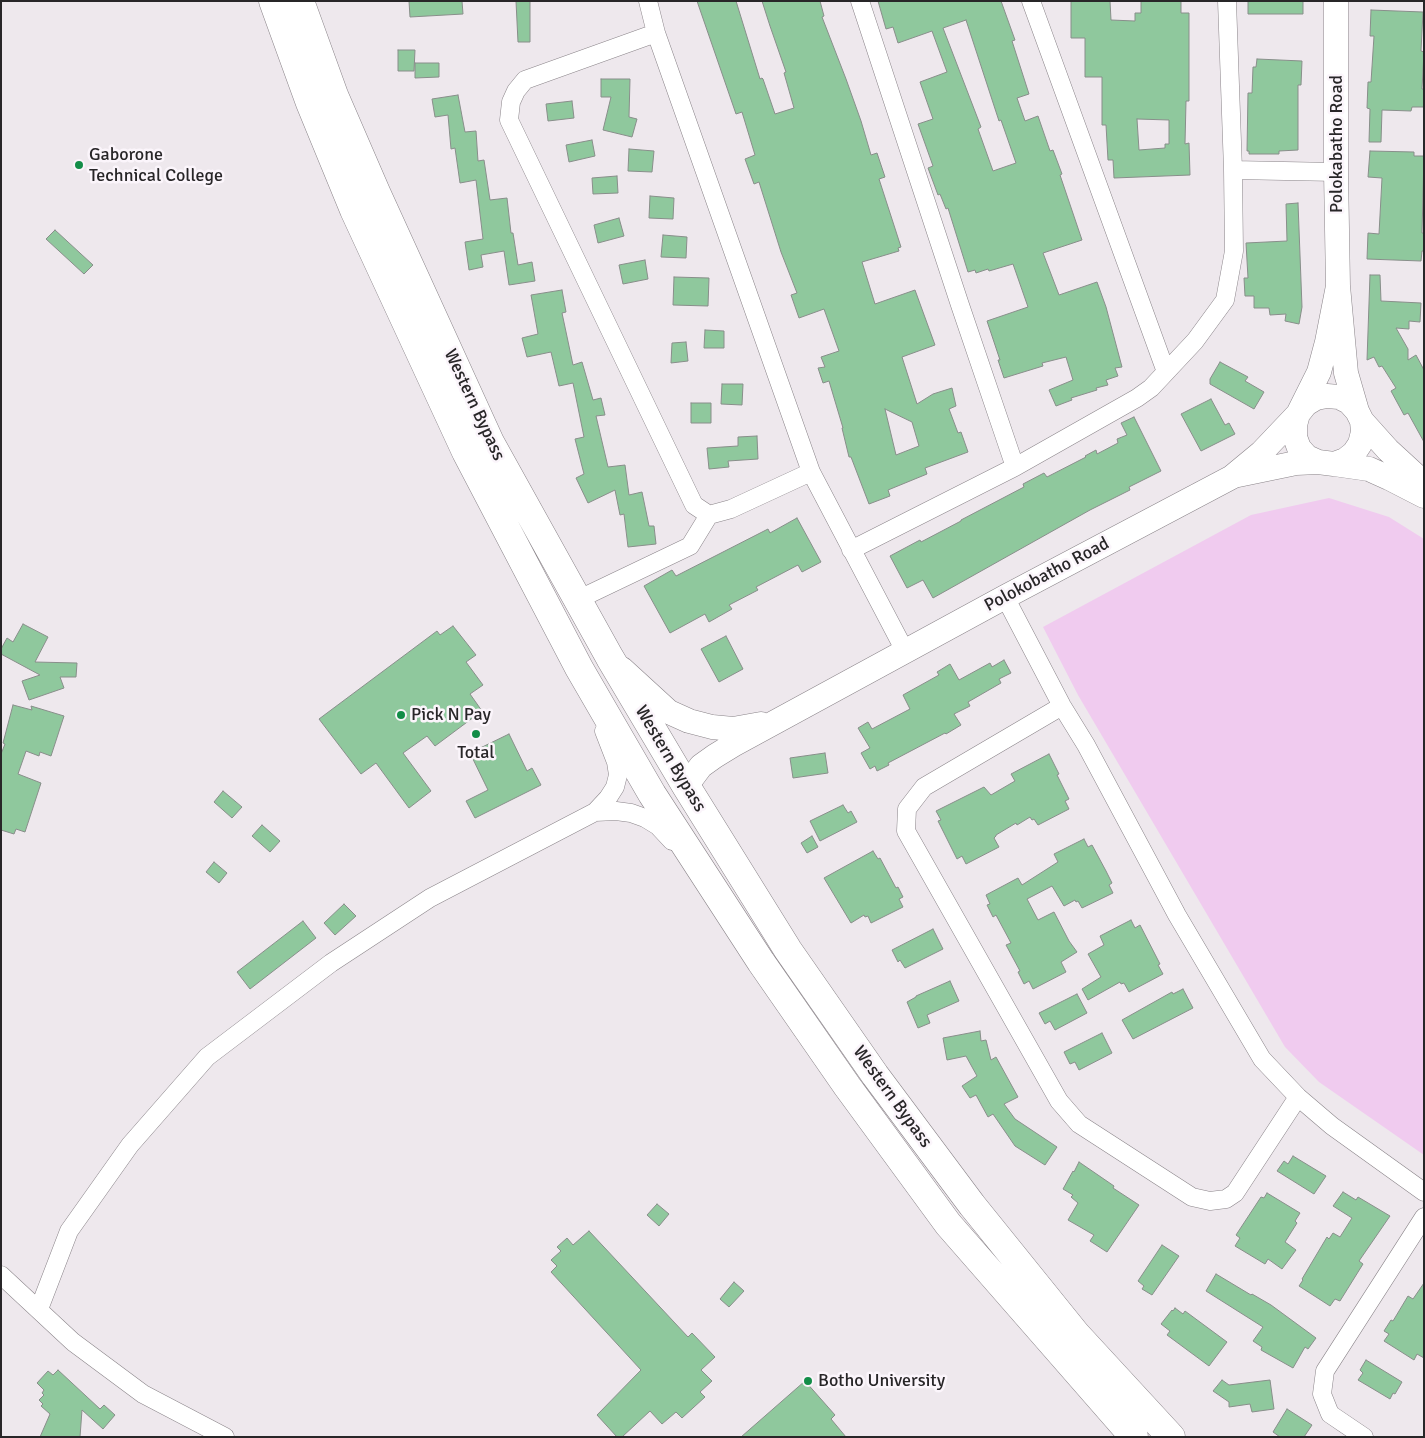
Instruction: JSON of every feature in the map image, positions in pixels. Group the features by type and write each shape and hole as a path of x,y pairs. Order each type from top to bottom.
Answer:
{"highway":[{"name":"Western Bypass","path":"274,1 310,103 354,210 466,452 579,668 652,794 766,970 847,1086 948,1224 1134,1437"},
{"name":"Western Bypass","path":"300,1 334,95 490,442 576,600 686,786 788,950 880,1083 972,1205 1076,1334 1171,1437"}],"street":[{"path":"648,1 656,33 810,472 906,652"},
{"path":"860,1 1015,467"},
{"path":"1031,1 1166,372"},
{"path":"851,550 1015,467 1137,398 1151,388 1195,341 1225,300 1234,251 1227,1"},
{"name":"Polokabatho Road","path":"1336,1 1338,286"},
{"path":"656,33 525,80 516,91 511,102 509,120 694,505 709,515"},
{"path":"1233,170 1336,172"},
{"path":"1338,286 1346,373 1360,416 1363,432 1360,444 1354,453 1345,460 1326,463 1307,457 1299,448 1295,437 1295,425 1298,414 1319,372 1338,286"},
{"path":"1298,414 1306,404 1316,398 1327,396 1339,397 1349,402 1388,450 1424,483"},
{"name":"Polokobatho Road","path":"686,786 702,766 714,756 1232,477 1261,454 1298,414"},
{"path":"1232,477 1296,463 1326,463 1369,469 1424,496"},
{"path":"576,600 690,546 709,515 731,509 810,472"},
{"path":"1005,598 1177,915 1262,1059 1298,1097 1332,1126 1424,1192"},
{"path":"610,658 669,712 689,721 712,728 734,729 782,720"},
{"path":"39,1310 69,1231 130,1145 207,1057 331,963 430,898 595,812 608,798 615,787 618,775 616,762 579,668"},
{"path":"1062,706 924,787 907,810 906,831 1059,1101 1079,1124 1192,1197 1210,1201 1226,1199 1235,1193 1298,1097"},
{"path":"595,812 616,811 631,813 645,818 658,826 671,839 738,928"},
{"path":"1364,1437 1330,1414 1322,1394 1326,1371 1424,1216"},
{"path":"1,1275 73,1342 143,1394 225,1437"}],"shaded area":[{"path":"1329,498 1389,517 1424,539 1424,1155 1319,1082 1285,1047 1078,695 1043,627 1251,515"}],"building":[{"path":"409,1 462,1 463,14 410,17"},
{"path":"516,1 530,1 530,42 518,42"},
{"path":"697,1 736,1 760,79 763,79 775,114 794,108 784,73 786,72 762,1 820,1 824,16 822,17 861,121 871,155 877,153 885,177 879,179 901,247 898,248 899,251 862,262 875,304 915,290 935,345 902,357 917,404 933,394 952,388 956,406 949,409 958,433 961,432 968,452 925,468 927,474 888,490 890,496 869,504 851,457 849,457 843,428 829,381 823,383 818,368 825,367 821,357 839,351 824,309 799,318 791,295 797,293 781,252 759,182 754,184 745,159 755,155 742,112 736,114","holes":["885,409 912,422 919,446 896,455"]},
{"path":"878,1 1001,1 1015,40 1012,41 1029,94 1017,98 1025,121 1038,116 1050,151 1053,150 1062,174 1060,175 1082,240 1043,253 1059,295 1097,282 1106,307 1122,367 1115,368 1118,376 1106,380 1108,385 1071,398 1072,400 1056,406 1049,390 1073,380 1066,357 1042,363 1043,366 1004,378 987,321 1028,307 1013,264 989,271 988,269 976,273 975,270 968,272 948,208 946,209 940,194 938,195 928,168 933,166 918,124 933,119 920,82 947,72 932,31 898,43 893,27 886,29","holes":["966,20 999,121 1001,120 1016,163 993,171 978,129 981,127 943,28"]},
{"path":"1071,1 1110,1 1111,20 1135,21 1135,13 1141,13 1141,1 1181,1 1181,13 1189,13 1189,101 1186,101 1185,144 1189,143 1190,175 1114,178 1113,160 1108,160 1106,125 1102,125 1102,77 1085,77 1085,38 1071,38","holes":["1137,119 1169,120 1169,144 1165,144 1165,148 1139,150"]},
{"path":"1248,1 1303,1 1303,14 1248,14"},
{"path":"1371,10 1423,12 1421,51 1424,52 1422,89 1424,89 1424,107 1412,107 1411,111 1382,110 1381,142 1369,142 1370,109 1367,108 1368,82 1371,82 1374,36 1370,36"},
{"path":"398,50 415,50 414,71 398,71"},
{"path":"1257,59 1302,61 1301,85 1298,85 1298,150 1279,151 1279,154 1249,154 1249,151 1247,151 1248,93 1252,93 1253,67 1256,67"},
{"path":"415,63 439,63 439,77 415,78"},
{"path":"601,79 630,79 629,117 637,119 632,137 603,130 611,97 601,97"},
{"path":"458,95 465,132 476,131 478,161 484,160 490,200 507,198 511,233 513,233 518,265 532,262 535,281 509,285 504,251 481,255 483,267 469,270 465,242 483,239 476,180 460,183 455,148 451,149 448,115 435,117 432,99"},
{"path":"572,101 574,118 548,121 546,104"},
{"path":"592,140 595,156 569,162 566,145"},
{"path":"629,149 654,151 652,172 628,171"},
{"path":"1370,151 1414,152 1414,156 1424,156 1422,233 1424,233 1424,251 1422,251 1421,261 1367,259 1368,233 1379,234 1382,178 1368,177"},
{"path":"617,176 618,193 593,194 592,178"},
{"path":"650,196 674,198 673,219 649,218"},
{"path":"1298,203 1302,307 1299,324 1285,321 1286,314 1270,315 1269,308 1254,308 1254,296 1245,296 1244,278 1248,278 1246,243 1287,241 1286,204"},
{"path":"619,218 624,236 598,243 594,225"},
{"path":"55,230 93,265 84,274 46,239"},
{"path":"663,235 687,237 686,258 661,257"},
{"path":"645,260 648,279 623,284 619,265"},
{"path":"1370,275 1380,275 1381,301 1421,303 1420,322 1409,321 1409,329 1396,328 1408,349 1408,360 1416,355 1424,370 1424,442 1408,413 1404,415 1391,391 1396,388 1382,366 1379,367 1374,357 1367,360"},
{"path":"674,277 709,278 708,306 673,305"},
{"path":"562,290 566,312 562,313 573,365 582,362 593,400 601,398 605,415 596,416 608,467 625,465 629,495 642,492 649,526 654,526 656,544 628,547 624,514 620,515 615,490 588,503 576,478 584,474 575,439 584,437 573,383 559,386 551,352 527,357 522,338 538,334 531,295"},
{"path":"705,330 724,331 724,348 704,348"},
{"path":"686,342 688,361 671,363 672,343"},
{"path":"1220,362 1248,377 1245,381 1264,392 1254,409 1210,384 1210,379"},
{"path":"722,384 743,384 742,405 721,404"},
{"path":"1211,399 1225,425 1229,423 1235,434 1201,451 1181,414"},
{"path":"691,403 711,403 711,423 691,423"},
{"path":"1134,417 1161,471 1129,487 1130,490 1090,510 933,598 923,580 907,588 890,556 961,521 1024,487 1023,484 1044,473 1047,477 1096,450 1097,454 1118,443 1117,439 1127,435 1121,423"},
{"path":"757,436 758,459 728,461 729,467 709,469 707,448 738,446 738,437"},
{"path":"797,518 821,562 802,572 798,565 756,587 758,590 729,605 732,609 709,622 705,614 670,633 644,586 672,570 676,576 768,529 770,533"},
{"path":"23,624 48,637 35,662 77,663 76,677 60,677 64,688 29,700 22,681 40,675 1,654 1,649 7,638 13,642"},
{"name":"Pick N Pay","path":"453,626 476,655 466,662 483,685 470,694 482,711 435,746 427,736 403,753 431,791 409,808 376,763 361,774 319,719 437,631 440,635"},
{"path":"726,636 743,669 719,682 701,649"},
{"path":"1004,660 1011,673 999,679 1001,683 968,702 970,706 954,714 961,725 888,763 889,765 877,771 875,766 870,769 861,753 870,748 858,728 868,722 872,729 910,709 903,695 939,675 937,672 950,664 959,680 990,663 992,667"},
{"path":"13,705 32,710 31,706 64,716 51,756 40,752 39,756 26,751 18,774 41,783 25,832 16,829 14,834 1,830 1,754 5,744 3,743"},
{"path":"509,734 527,771 532,768 541,785 475,818 466,801 488,790 470,753"},
{"path":"825,753 828,773 793,778 790,758"},
{"path":"1049,754 1069,799 1065,801 1069,809 1038,825 1030,817 1017,825 1016,823 996,835 994,838 999,847 966,864 962,856 957,859 938,821 941,820 936,811 984,787 991,795 1015,781 1011,774"},
{"path":"223,791 242,807 232,818 214,802"},
{"path":"843,805 848,813 851,811 857,822 820,841 810,821"},
{"path":"262,825 280,841 270,852 252,836"},
{"path":"812,836 818,847 807,853 801,843"},
{"path":"1084,839 1088,847 1092,845 1106,871 1112,883 1109,885 1113,893 1082,908 1078,901 1076,902 1075,900 1064,906 1052,886 1027,899 1038,920 1054,912 1077,952 1061,962 1066,972 1033,989 1029,981 1024,984 1018,972 1020,971 1006,945 1011,943 996,915 993,917 987,905 990,904 986,895 1018,878 1022,885 1058,862 1054,854"},
{"path":"873,851 878,859 880,858 896,888 898,887 903,897 899,899 903,907 871,923 868,916 865,917 864,915 851,923 824,878"},
{"path":"214,862 227,873 219,883 206,872"},
{"path":"344,904 356,916 335,935 324,923"},
{"path":"1131,920 1135,928 1140,925 1160,964 1158,965 1163,974 1129,992 1124,983 1121,984 1120,982 1088,1000 1082,989 1101,977 1088,954 1104,945 1100,936"},
{"path":"303,921 316,938 250,989 237,972"},
{"path":"933,929 943,949 905,968 900,960 898,962 892,950"},
{"path":"950,981 959,1001 927,1015 930,1023 918,1028 907,1002"},
{"path":"1183,989 1193,1008 1133,1039 1122,1020 1172,992 1173,994"},
{"path":"1077,994 1087,1013 1055,1030 1050,1021 1045,1024 1039,1013"},
{"path":"980,1031 981,1041 986,1040 991,1060 996,1057 1018,1097 1004,1104 1015,1119 1057,1147 1045,1165 1015,1146 993,1114 988,1117 976,1095 970,1098 962,1086 977,1076 966,1056 947,1060 943,1038"},
{"path":"1102,1033 1112,1053 1079,1070 1075,1062 1070,1064 1064,1052"},
{"path":"1293,1156 1326,1176 1314,1194 1277,1171 1284,1161 1288,1164"},
{"path":"1079,1162 1139,1205 1107,1252 1090,1241 1094,1235 1068,1220 1078,1203 1071,1197 1073,1195 1063,1189"},
{"path":"1343,1192 1356,1200 1358,1197 1390,1216 1359,1261 1363,1264 1340,1301 1335,1299 1330,1306 1299,1286 1327,1237 1329,1239 1333,1233 1340,1237 1352,1218 1333,1206"},
{"path":"1267,1193 1300,1213 1295,1221 1297,1223 1285,1242 1296,1250 1282,1269 1268,1259 1265,1264 1235,1246 1240,1238 1236,1235 1261,1197 1264,1198"},
{"path":"657,1204 669,1214 659,1226 647,1215"},
{"path":"589,1231 688,1337 692,1333 715,1357 701,1370 712,1381 700,1392 705,1397 682,1418 676,1412 662,1424 650,1411 622,1437 617,1437 597,1415 641,1370 551,1272 557,1266 551,1260 561,1251 557,1247 567,1238 573,1245"},
{"path":"1162,1245 1179,1256 1152,1295 1142,1289 1144,1286 1138,1281"},
{"path":"1216,1274 1271,1305 1316,1338 1308,1349 1305,1347 1293,1368 1261,1350 1262,1347 1253,1341 1263,1327 1206,1291"},
{"path":"734,1282 744,1291 729,1307 720,1299"},
{"path":"1424,1283 1424,1358 1417,1354 1414,1360 1384,1341 1389,1334 1384,1331 1391,1320 1393,1321 1408,1296 1413,1299"},
{"path":"1175,1308 1183,1314 1185,1311 1227,1342 1209,1366 1167,1335 1170,1331 1161,1324"},
{"path":"1366,1360 1402,1382 1390,1399 1358,1380 1363,1373 1360,1370"},
{"path":"58,1370 100,1409 104,1405 115,1415 103,1429 82,1410 80,1437 40,1437 50,1414 41,1406 43,1404 39,1400 44,1395 42,1393 44,1390 37,1383 48,1371 53,1375"},
{"path":"1222,1380 1229,1385 1270,1380 1274,1409 1252,1412 1250,1404 1229,1407 1229,1402 1213,1391"},
{"path":"805,1381 835,1415 831,1419 846,1437 741,1437"},
{"path":"1287,1409 1312,1425 1304,1437 1280,1437 1273,1432"}],"place":[{"name":"Gaborone Technical College","path":"79,165"},
{"name":"Pick N Pay","path":"401,715"},
{"name":"Total","path":"476,734"},
{"name":"Botho University","path":"808,1381"}]}
